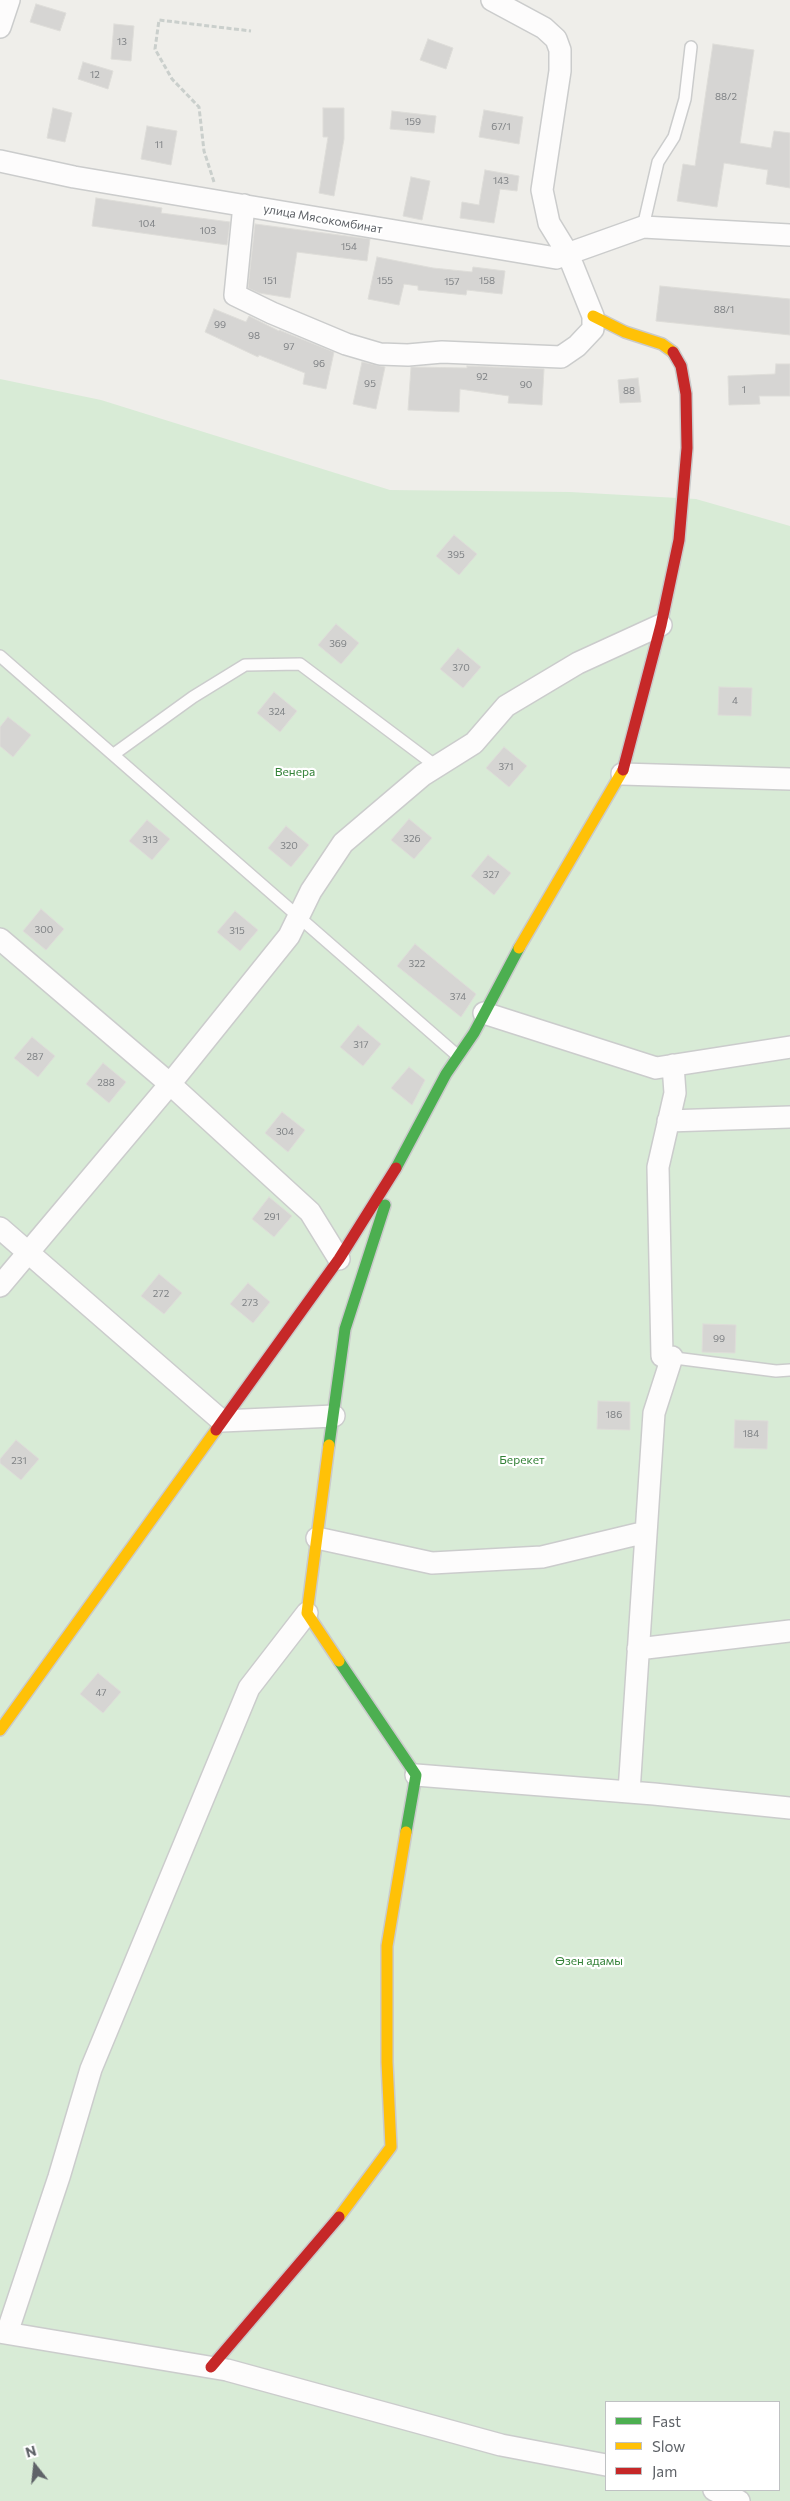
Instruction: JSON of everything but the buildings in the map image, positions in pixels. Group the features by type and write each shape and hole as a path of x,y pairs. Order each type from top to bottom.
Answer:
{"street":[{"path":"0,27 9,0"},
{"path":"244,205 235,295 272,314 346,344 380,354 408,355 442,352 561,357 577,346 593,329 593,316 568,254 548,223 542,190 560,70 560,50 556,39 544,28 492,0"},
{"name":"улица Мясокомбинат","path":"0,161 74,177 556,258 602,240 643,227"},
{"path":"643,227 790,235"},
{"path":"0,1730 338,1259 396,1168 446,1074 484,1014 505,972 622,774 661,625 680,540 687,448 686,394 681,366 675,353 662,344 625,332 593,316"},
{"path":"0,1286 170,1084 290,936 311,891 343,843 423,775 474,743 506,706 578,663 661,625"},
{"path":"622,774 790,779"},
{"path":"0,939 170,1084 310,1212 338,1259"},
{"path":"484,1014 656,1068 790,1047"},
{"path":"628,1792 654,1413 667,1357 658,1167 676,1093 673,1065"},
{"path":"668,1121 790,1117"},
{"path":"396,1168 345,1329 307,1613 249,1688 91,2069 60,2177 3,2332 211,2367 500,2445 605,2465"},
{"path":"0,1228 222,1421 334,1416"},
{"path":"317,1538 432,1563 542,1557 646,1532"},
{"path":"211,2367 327,2233 391,2148 387,2062 387,1946 416,1775 307,1613"},
{"path":"638,1649 790,1631"},
{"path":"416,1775 628,1792 790,1808"},
{"path":"716,2491 739,2501"}],"lane":[{"path":"643,227 658,162 674,137 685,99 691,47"},
{"path":"0,656 459,1056"},
{"path":"114,754 193,697 244,665 300,664 436,766"},
{"path":"667,1357 776,1371 790,1370"}],"path":[{"path":"220,201 204,151 199,107 172,79 155,49 159,20 251,31"}],"green space":[{"path":"0,379 101,400 390,490 570,492 696,499 790,526 790,2501 0,2501"}],"traffic: fast":[{"path":"396,1168 446,1074 474,1033 519,948"},
{"path":"329,1445 345,1329 385,1205"},
{"path":"339,1661 416,1775 406,1832"}],"traffic: slow":[{"path":"593,316 625,332 662,344 673,352"},
{"path":"519,948 623,770"},
{"path":"0,1730 216,1430"},
{"path":"329,1445 307,1613 339,1661"},
{"path":"339,2217 391,2147 387,2062 387,1946 406,1832"}],"traffic: jam":[{"path":"623,770 661,625 679,540 687,448 686,394 681,366 673,352"},
{"path":"216,1430 339,1259 396,1168"},
{"path":"211,2367 339,2217"}],"park label":[{"name":"Венера","path":"295,772"},
{"name":"Берекет","path":"522,1460"},
{"name":"Өзен адамы","path":"589,1961"}]}
